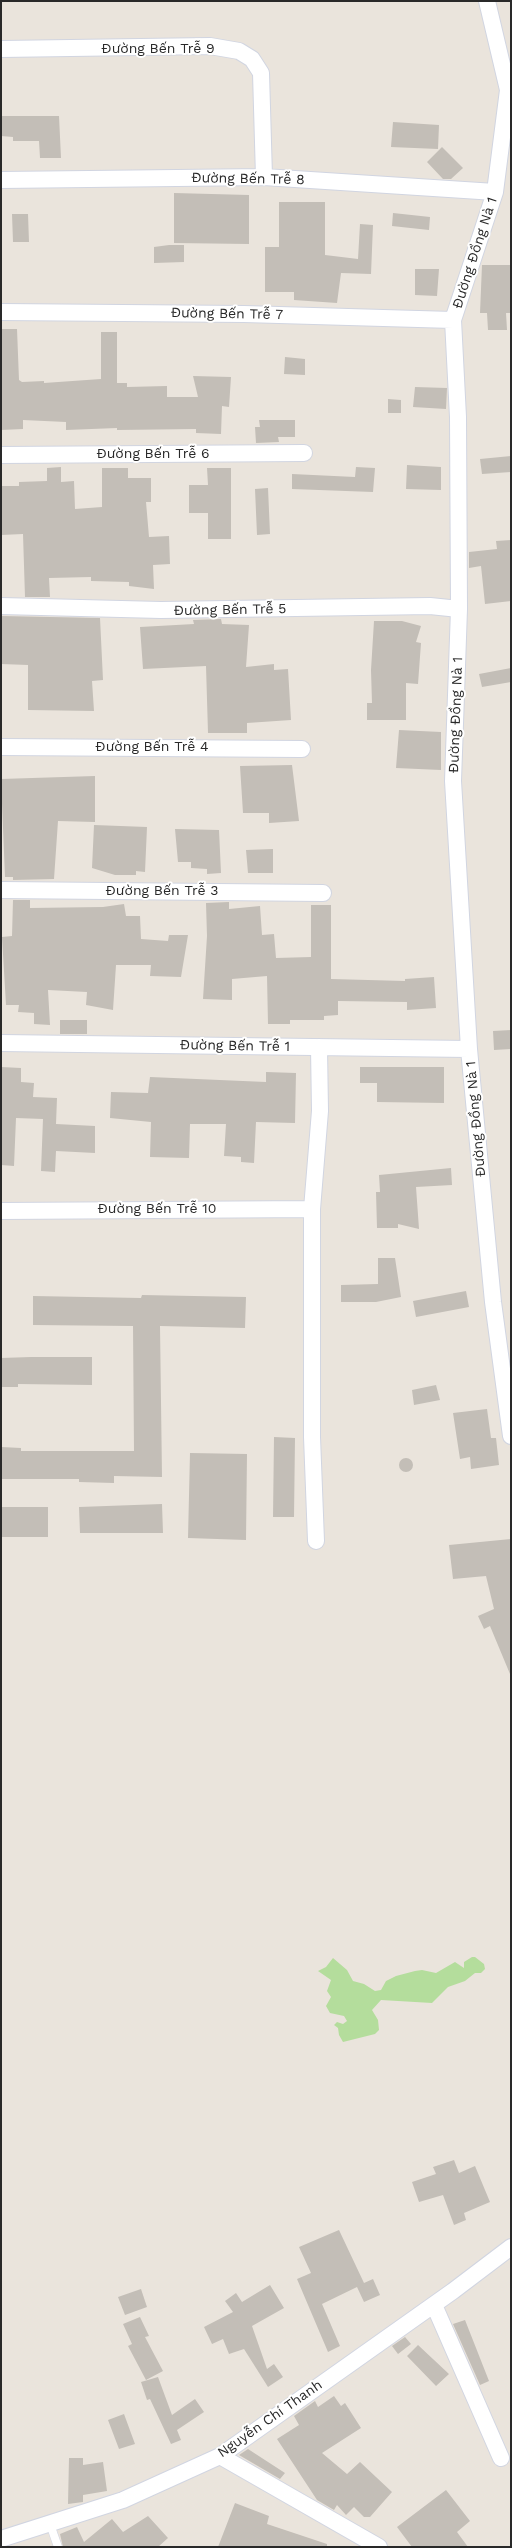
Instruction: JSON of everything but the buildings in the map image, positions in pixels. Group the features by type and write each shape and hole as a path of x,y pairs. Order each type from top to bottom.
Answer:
{"street":[{"name":"Đường Đồng Nà 1","path":"487,1 508,90 508,118 495,192 453,320 458,417 459,609 454,781 469,1049 493,1302 511,1436"},
{"name":"Đường Bến Trễ 9","path":"1,49 210,46 239,51 252,59 261,73 264,177"},
{"name":"Đường Bến Trễ 8","path":"1,180 264,177 495,192"},
{"name":"Đường Bến Trễ 7","path":"1,312 244,314 453,320"},
{"name":"Đường Bến Trễ 6","path":"1,454 304,453"},
{"name":"Đường Bến Trễ 5","path":"1,606 161,610 430,606 459,609"},
{"name":"Đường Bến Trễ 4","path":"1,747 302,749"},
{"name":"Đường Bến Trễ 3","path":"1,890 323,892"},
{"name":"Đường Bến Trễ 1","path":"1,1043 469,1049"},
{"path":"316,1541 312,1437 312,1209 320,1111 319,1047"},
{"name":"Đường Bến Trễ 10","path":"1,1211 312,1209"},
{"name":"Nguyễn Chí Thanh","path":"1,2539 123,2500 220,2456 434,2305 511,2247"},
{"path":"434,2305 501,2458"},
{"path":"220,2456 378,2547"}],"lane":[{"path":"50,2524 58,2547"}],"green space":[{"path":"475,1957 484,1964 485,1969 481,1973 475,1973 465,1981 448,1987 432,2003 381,2000 372,2010 378,2020 379,2030 375,2034 343,2042 338,2028 334,2025 337,2022 343,2024 347,2021 344,2016 330,2013 326,2006 331,1997 327,1991 331,1980 318,1971 326,1967 333,1958 347,1970 353,1981 364,1984 375,1991 381,1990 386,1981 396,1976 415,1971 422,1970 436,1973 455,1962 464,1968 464,1962"}]}
